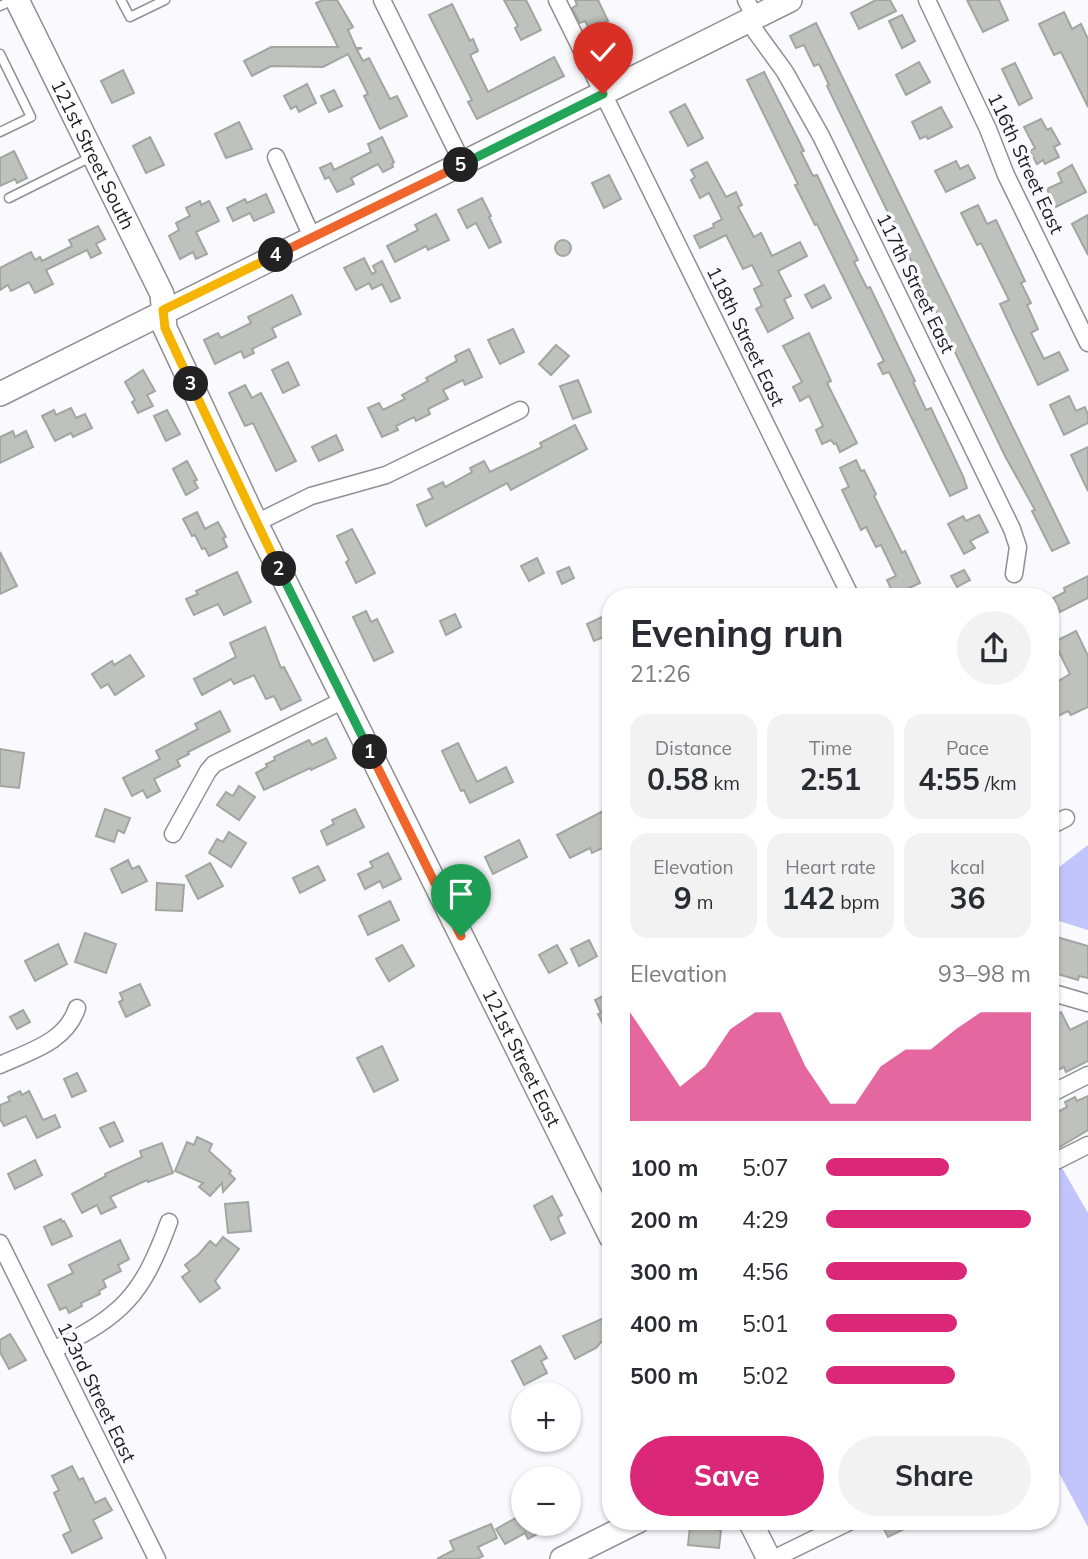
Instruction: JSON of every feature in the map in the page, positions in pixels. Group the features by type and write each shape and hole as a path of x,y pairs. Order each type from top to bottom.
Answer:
{"street":[{"name":"121st Street South","path":"15,0 162,294 163,310"},
{"path":"382,0 463,164"},
{"name":"118th Street East","path":"557,0 847,588"},
{"path":"0,394 163,310 603,94 750,13 790,0"},
{"name":"116th Street East","path":"928,0 988,129 1006,175 1088,343"},
{"name":"117th Street East","path":"750,13 821,136 1012,528 1018,547 1014,574"},
{"path":"276,157 312,237"},
{"name":"121st Street East","path":"163,310 165,328 256,523 602,1219"},
{"path":"256,523 311,496 386,475 520,410"},
{"path":"173,834 214,764 344,700"},
{"path":"1059,822 1066,818"},
{"path":"1059,995 1088,1003"},
{"path":"0,1065 56,1039 73,1021 77,1008"},
{"path":"1059,1090 1088,1075"},
{"path":"1059,1160 1088,1145"},
{"path":"53,1350 85,1334 124,1305 148,1273 169,1222"},
{"name":"123rd Street East","path":"0,1243 157,1559"},
{"path":"562,1559 620,1530"},
{"path":"755,1530 771,1559 832,1530"}],"lane":[{"path":"0,6 15,0"},
{"path":"121,0 130,17 165,0"},
{"path":"0,54 31,117 0,132"},
{"path":"9,198 94,156"}],"shaded area":[{"path":"1088,845 1088,930 1059,921 1059,867"},
{"path":"1062,1168 1088,1213 1088,1527 1059,1473 1059,1170"}],"building":[{"path":"337,0 353,27 348,30 356,48 362,48 357,50 363,61 369,58 390,99 397,96 407,116 380,129 364,96 368,94 348,54 323,67 271,66 252,76 244,61 271,47 338,47 316,3"},
{"path":"504,0 526,0 541,30 521,40 515,28 518,26"},
{"path":"575,0 598,0 608,21 590,30 585,21 580,23 572,8 577,5"},
{"path":"876,0 890,0 896,11 859,29 851,13"},
{"path":"967,0 999,0 1008,20 983,32"},
{"path":"452,4 470,41 473,39 478,51 470,55 488,92 554,57 564,76 477,119 468,102 472,100 429,15"},
{"path":"1064,12 1072,29 1081,24 1088,39 1088,107 1061,52 1054,55 1039,24"},
{"path":"902,15 915,41 902,48 889,21"},
{"path":"816,23 1069,543 1052,551 1032,511 1035,510 1005,456 827,86 829,85 819,64 814,66 804,45 796,48 790,36"},
{"path":"919,62 930,82 906,95 896,75"},
{"path":"1015,63 1032,98 1019,105 1002,69"},
{"path":"123,70 134,93 112,103 101,81"},
{"path":"764,72 804,151 801,152 813,176 817,175 858,260 854,262 867,288 870,287 926,410 931,408 963,476 967,488 950,496 889,372 883,374 878,364 884,361 795,185 798,184 747,80"},
{"path":"307,84 316,103 299,112 296,106 291,109 284,96"},
{"path":"334,90 342,106 329,112 321,96"},
{"path":"685,104 703,138 688,146 670,112"},
{"path":"941,107 952,127 928,139 926,136 920,139 912,122"},
{"path":"1041,119 1047,130 1051,128 1060,144 1054,147 1059,157 1045,164 1043,160 1037,164 1030,151 1035,148 1024,127"},
{"path":"239,122 252,149 226,158 215,134"},
{"path":"150,137 164,165 146,173 133,146"},
{"path":"382,137 394,162 393,167 383,172 378,164 351,178 354,184 337,192 329,177 325,179 320,168 331,163 334,170 371,152 368,144"},
{"path":"14,151 27,178 17,183 15,179 0,186 0,158"},
{"path":"956,161 960,169 968,165 975,178 946,192 935,171"},
{"path":"707,162 726,197 736,192 742,205 738,207 754,237 761,233 772,256 800,242 807,256 778,271 791,296 784,299 793,318 768,332 756,309 762,306 754,289 762,285 752,265 743,269 726,235 700,248 694,236 714,227 713,224 722,219 709,193 700,198 691,180 695,177 691,170"},
{"path":"1072,165 1086,192 1056,207 1047,189 1062,182 1058,173"},
{"path":"609,175 621,199 604,208 592,183"},
{"path":"266,194 274,212 254,221 250,213 233,221 227,208 245,199 247,203"},
{"path":"482,198 501,242 489,248 476,223 467,228 458,210"},
{"path":"200,201 201,205 209,201 219,221 196,232 207,254 196,259 193,252 180,259 169,236 179,230 176,223 190,216 186,208"},
{"path":"978,205 987,224 996,220 1025,281 1021,283 1031,303 1027,305 1038,329 1031,333 1044,359 1059,352 1068,370 1038,385 1000,304 1009,300 981,243 977,245 961,213"},
{"path":"436,214 449,240 428,250 426,246 395,262 387,246 418,230 415,225"},
{"path":"1088,215 1088,255 1072,224"},
{"path":"98,226 105,239 96,244 101,253 91,258 87,250 46,270 53,284 35,293 29,282 11,291 8,285 0,290 0,268 31,252 35,260 40,257 42,261 72,246 69,240"},
{"path":"560,240 566,240 571,248 569,254 560,256 555,251 555,245"},
{"path":"364,258 372,274 376,272 373,266 382,261 400,298 391,302 382,284 372,289 369,283 356,290 344,268"},
{"path":"824,285 831,298 812,308 805,295"},
{"path":"292,295 301,314 272,328 276,337 252,349 254,353 244,358 241,351 215,364 204,340 218,333 221,338 251,323 248,317"},
{"path":"513,329 524,352 500,364 488,340"},
{"path":"809,333 831,381 827,383 857,443 840,452 836,443 831,440 822,444 816,430 823,426 809,396 800,401 793,387 802,382 783,346"},
{"path":"556,345 569,356 551,375 539,364"},
{"path":"469,349 482,377 465,385 463,380 443,390 448,399 428,409 430,414 416,421 414,417 396,426 398,430 382,437 368,408 379,403 383,410 405,399 402,395 428,381 426,378 457,361 455,356"},
{"path":"288,362 299,385 283,393 272,370"},
{"path":"143,370 155,391 147,395 153,406 138,413 132,402 135,400 125,382"},
{"path":"578,380 591,412 573,419 560,386"},
{"path":"245,385 252,398 261,393 296,461 276,471 253,423 245,426 229,393"},
{"path":"1069,396 1076,411 1085,407 1088,423 1064,435 1050,405"},
{"path":"71,408 76,418 85,414 92,428 73,437 71,433 55,441 42,416 54,410 56,415"},
{"path":"167,410 180,434 166,441 154,416"},
{"path":"575,425 587,449 511,490 507,483 426,526 417,505 433,498 428,489 443,482 445,487 472,472 470,468 484,461 490,472 542,447 540,443"},
{"path":"13,431 15,437 26,431 33,447 0,463 0,437"},
{"path":"336,435 343,450 319,461 312,447"},
{"path":"1088,447 1088,491 1071,455"},
{"path":"856,460 861,471 864,470 902,553 905,551 920,583 909,588 891,588 887,580 896,576 881,545 876,547 866,527 861,530 842,490 849,487 840,468"},
{"path":"187,461 198,488 186,495 173,469"},
{"path":"197,512 205,529 218,522 226,537 223,538 227,547 209,556 205,548 202,549 183,519"},
{"path":"979,515 988,532 970,541 975,548 964,554 948,524 963,516 966,521"},
{"path":"352,529 375,573 356,583 346,562 349,560 337,536"},
{"path":"0,552 17,586 0,594"},
{"path":"537,558 544,573 529,581 521,566"},
{"path":"569,567 574,578 562,584 557,572"},
{"path":"964,570 970,580 957,587 951,576"},
{"path":"237,572 251,602 224,615 218,604 194,615 186,599 198,594 196,591"},
{"path":"1088,576 1088,598 1060,612 1059,595 1065,592 1064,588"},
{"path":"366,611 371,622 377,619 393,652 374,661 353,617"},
{"path":"455,614 461,627 446,635 440,621"},
{"path":"602,617 602,638 594,641 587,624"},
{"path":"265,627 281,668 284,667 301,700 281,710 274,696 266,699 254,675 234,684 231,679 202,695 194,679 236,657 230,643"},
{"path":"1076,631 1088,656 1088,707 1071,715 1068,711 1059,716 1059,681 1070,674 1059,652 1059,640"},
{"path":"130,655 144,676 115,695 108,684 101,688 92,674 112,661 114,665"},
{"path":"220,711 230,731 188,752 189,754 177,760 180,766 154,779 160,791 147,798 143,790 132,796 123,778 160,759 156,751 198,729 195,724"},
{"path":"326,738 336,758 264,790 256,773 275,760 274,757 309,740 312,745"},
{"path":"458,743 477,782 506,767 513,782 470,803 464,790 461,791 442,751"},
{"path":"0,749 24,753 19,788 0,786"},
{"path":"239,786 255,797 239,820 217,805 226,792 233,796"},
{"path":"105,809 130,818 124,833 118,830 114,842 96,836"},
{"path":"355,809 364,827 327,845 321,831 334,824 332,820"},
{"path":"602,812 602,848 592,853 590,848 570,858 557,835"},
{"path":"229,832 246,843 231,867 209,853 217,839 223,842"},
{"path":"519,840 527,857 493,874 485,857"},
{"path":"388,853 401,879 383,888 380,881 365,889 358,874 373,867 370,862"},
{"path":"128,860 132,869 139,866 147,881 122,893 111,869"},
{"path":"210,863 223,886 198,899 186,876"},
{"path":"318,866 325,880 300,893 293,878"},
{"path":"157,883 184,885 182,911 156,910"},
{"path":"390,901 399,920 368,935 359,916"},
{"path":"85,933 116,944 106,973 75,962"},
{"path":"1059,938 1088,946 1088,978 1079,976 1078,980 1059,974"},
{"path":"589,940 597,956 579,966 571,949"},
{"path":"58,944 67,964 35,981 25,961"},
{"path":"402,945 414,966 389,981 376,959"},
{"path":"557,945 567,963 549,973 539,955"},
{"path":"140,984 150,1005 126,1017 119,1002 123,1000 120,993"},
{"path":"602,996 602,1022 598,1014 601,1013 595,1000"},
{"path":"23,1010 30,1022 17,1029 10,1017"},
{"path":"1061,1012 1070,1030 1088,1021 1088,1061 1066,1072 1064,1067 1059,1070"},
{"path":"382,1046 398,1080 374,1092 357,1058"},
{"path":"77,1073 86,1091 72,1097 64,1079"},
{"path":"20,1091 22,1095 29,1091 43,1120 55,1115 60,1127 37,1138 26,1116 4,1126 0,1119 0,1105 10,1101 8,1097"},
{"path":"1088,1096 1088,1130 1059,1147 1059,1111 1067,1107 1065,1102 1075,1097 1077,1101"},
{"path":"114,1122 123,1141 110,1147 100,1128"},
{"path":"197,1137 212,1144 209,1151 231,1171 229,1173 235,1179 223,1192 222,1183 210,1196 199,1187 203,1183 175,1171 187,1142 194,1145"},
{"path":"162,1143 173,1173 148,1182 147,1180 110,1197 116,1207 101,1214 97,1205 82,1213 72,1194 106,1176 105,1174 142,1157 140,1151"},
{"path":"35,1160 42,1175 15,1189 8,1174"},
{"path":"552,1196 562,1215 558,1217 565,1233 551,1240 534,1206"},
{"path":"248,1202 251,1231 228,1233 225,1204"},
{"path":"61,1219 72,1236 52,1245 44,1227"},
{"path":"223,1237 239,1249 215,1281 220,1288 200,1302 182,1277 190,1271 185,1265 210,1241 216,1246"},
{"path":"120,1240 129,1259 118,1265 121,1271 103,1280 106,1287 99,1291 100,1294 81,1303 82,1306 69,1313 66,1307 60,1310 48,1285 73,1273 69,1265"},
{"path":"602,1319 602,1342 596,1348 575,1359 563,1336"},
{"path":"10,1334 26,1360 9,1369 0,1352 0,1340"},
{"path":"540,1346 547,1358 541,1361 547,1373 530,1382 522,1382 512,1361"},
{"path":"72,1466 79,1480 83,1478 95,1503 105,1498 112,1510 93,1520 102,1538 72,1553 63,1535 71,1531 54,1493 59,1490 52,1476"},
{"path":"511,1521 511,1536 520,1536 505,1544 496,1529"},
{"path":"491,1524 497,1538 478,1547 483,1556 477,1559 437,1559 454,1550 450,1541"},
{"path":"690,1530 721,1530 719,1548 688,1545"},
{"path":"884,1530 902,1530 888,1537"}],"route":[{"path":"461,936 256,523 165,328 163,310 603,94"}]}
